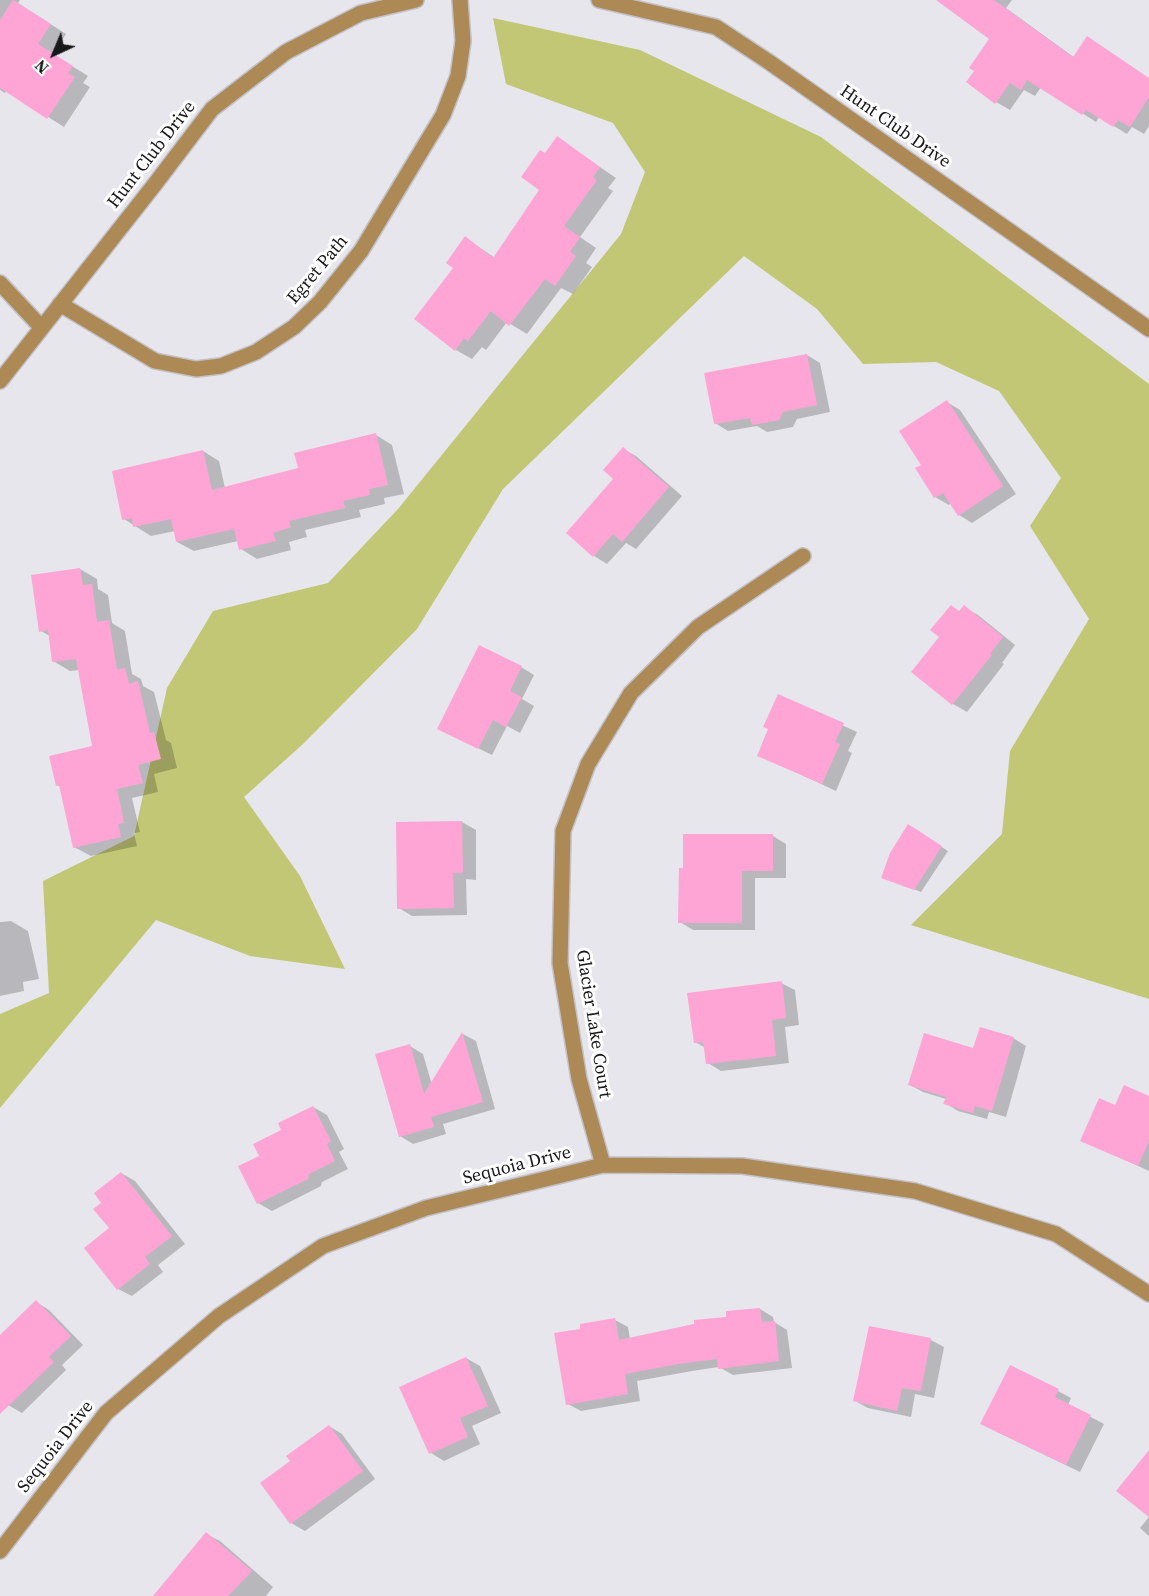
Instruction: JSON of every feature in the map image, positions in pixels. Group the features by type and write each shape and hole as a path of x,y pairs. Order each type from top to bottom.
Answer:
{"street":[{"name":"Hunt Club Drive","path":"0,381 5,366 60,304 212,109 286,52 360,6 416,0"},
{"name":"Egret Path","path":"60,304 155,361 195,369 221,366 250,354 294,327 320,302 361,251 443,115 458,76 463,41 460,0"},
{"name":"Hunt Club Drive","path":"599,0 716,27 1149,329"},
{"path":"0,283 41,327"},
{"name":"Glacier Lake Court","path":"603,1165 579,1079 560,963 563,831 588,765 632,693 698,627 803,556"},
{"name":"Sequoia Drive","path":"0,1551 106,1413 219,1316 323,1246 426,1208 603,1165 742,1167 915,1191 1056,1234 1149,1294"}],"green space":[{"path":"493,18 640,50 821,137 1149,384 1149,999 911,925 1002,834 1010,751 1089,619 1030,526 1061,478 999,391 936,362 863,364 817,309 744,256 503,489 417,629 303,744 244,797 300,876 345,969 250,956 156,920 0,1108 0,1014 49,993 43,881 134,836 167,688 213,611 328,583 398,509 621,234 645,172 613,123 506,84"}],"building":[{"path":"13,0 51,24 38,44 73,66 68,73 75,77 47,119 0,88 0,20"},
{"path":"936,0 994,0 1073,57 1087,36 1149,78 1149,97 1130,127 1118,120 1113,127 1086,110 1082,115 1027,80 1021,90 1010,83 995,104 966,82 974,71 969,68 989,39"},
{"path":"557,136 600,167 593,177 597,180 564,226 580,237 570,252 576,256 555,286 545,279 509,326 491,311 468,341 464,338 455,351 414,319 453,268 446,263 465,236 493,258 539,190 521,177 540,150 545,153"},
{"path":"807,354 817,405 783,412 779,420 752,425 750,418 714,424 704,373"},
{"path":"947,400 1003,486 958,516 943,493 934,498 915,468 921,465 899,431"},
{"path":"376,433 388,485 369,489 370,495 343,501 345,508 289,521 291,527 273,533 276,541 239,550 234,529 176,542 171,519 133,527 132,518 122,520 112,471 203,450 212,490 298,468 294,453"},
{"path":"623,447 669,487 622,542 613,534 593,557 566,533 613,479 603,470"},
{"path":"80,568 83,585 92,584 97,622 109,620 117,670 125,668 129,684 138,681 150,733 154,732 161,759 138,765 143,783 117,789 124,823 118,824 121,837 73,848 59,785 56,786 49,756 92,746 76,659 52,662 48,630 39,632 31,575"},
{"path":"951,605 959,611 964,605 1003,637 990,654 992,655 952,705 911,672 939,637 930,630"},
{"path":"479,645 522,666 510,691 522,697 506,727 493,720 478,749 437,729"},
{"path":"778,694 844,723 835,742 840,744 822,784 757,756 768,729 763,727"},
{"path":"462,821 463,873 453,873 454,908 397,909 396,822"},
{"path":"908,824 942,846 914,890 881,878 890,853"},
{"path":"683,834 773,834 773,871 742,871 742,923 678,923 679,868 683,868"},
{"path":"782,981 786,1018 772,1020 776,1056 706,1064 703,1042 694,1043 687,993"},
{"path":"980,1027 1014,1037 992,1111 975,1106 973,1113 943,1104 946,1097 908,1085 924,1033 973,1048"},
{"path":"462,1032 483,1102 431,1117 434,1127 399,1137 375,1054 410,1044 424,1094"},
{"path":"1124,1085 1149,1096 1149,1141 1138,1166 1080,1141 1099,1098 1115,1105"},
{"path":"313,1106 331,1141 327,1144 335,1161 309,1174 308,1179 257,1204 238,1166 259,1156 253,1144 281,1130 278,1123"},
{"path":"121,1172 172,1236 145,1257 150,1264 117,1290 84,1248 109,1228 93,1209 101,1203 94,1193"},
{"path":"36,1300 71,1336 49,1357 54,1362 0,1414 0,1335"},
{"path":"760,1308 762,1322 775,1321 779,1361 718,1369 717,1359 625,1374 628,1394 566,1405 554,1333 580,1329 580,1324 615,1318 619,1340 694,1324 694,1320 726,1317 726,1311"},
{"path":"869,1326 931,1338 921,1391 902,1388 897,1411 853,1401"},
{"path":"466,1357 488,1406 460,1418 468,1437 429,1454 399,1387"},
{"path":"1010,1365 1059,1389 1055,1397 1091,1415 1066,1465 980,1424"},
{"path":"329,1425 363,1471 290,1524 260,1483 290,1461 286,1456"},
{"path":"1149,1450 1149,1517 1116,1491"},
{"path":"206,1532 252,1571 228,1596 153,1596"}]}
